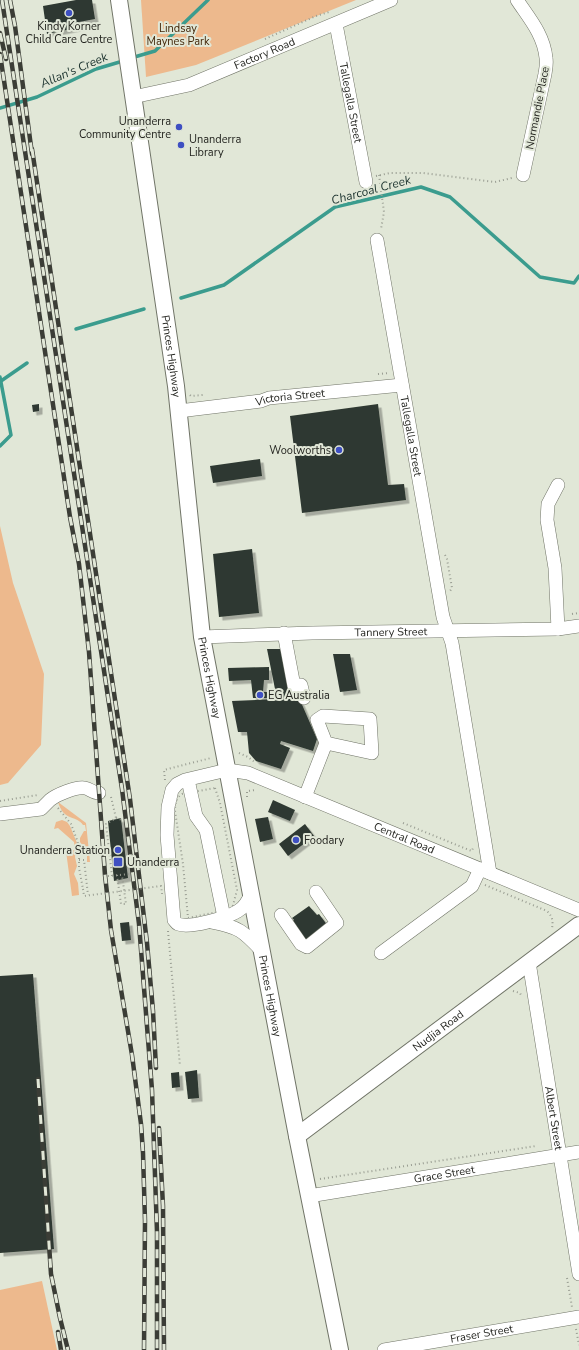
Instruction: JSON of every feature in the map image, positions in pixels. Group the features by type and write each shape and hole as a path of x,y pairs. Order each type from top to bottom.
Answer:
{"main road":[{"name":"Princes Highway","path":"119,0 179,411 202,636 297,1136 340,1350"},
{"name":"Nudjia Road","path":"297,1136 579,925"}],"street":[{"name":"Factory Road","path":"134,97 189,85 391,0"},
{"name":"Normandie Place","path":"516,0 536,28 542,41 546,58 546,74 523,175"},
{"name":"Tallegalla Street","path":"336,24 366,180"},
{"name":"Tallegalla Street","path":"377,240 443,616 453,651 481,874"},
{"name":"Victoria Street","path":"179,411 261,401 269,398 402,385"},
{"path":"558,485 548,504 547,520 555,568 558,629"},
{"name":"Tannery Street","path":"202,636 284,633 558,629 579,626"},
{"path":"284,633 294,686 301,685 304,698"},
{"path":"305,797 326,743"},
{"path":"227,770 189,786 177,784 172,790 168,802 166,819 173,915 176,922 181,925 222,915 234,914 247,903 251,894"},
{"name":"Central Road","path":"227,770 248,773 481,874 579,910"},
{"path":"189,786 196,816 206,830 222,915 228,925 239,930 262,951"},
{"path":"0,814 46,805 57,796 79,788 84,788 92,792 105,795"},
{"path":"381,953 472,886 481,874"},
{"path":"280,915 301,944 307,947 337,923 316,892"},
{"name":"Albert Street","path":"529,962 579,1274"},
{"name":"Grace Street","path":"309,1196 579,1152"},
{"name":"Fraser Street","path":"384,1350 577,1322"}],"path":[{"path":"265,39 316,16 330,12"},
{"path":"366,180 390,173 423,173 495,182 523,175"},
{"path":"377,240 383,221 384,212 379,175"},
{"path":"239,753 241,758"},
{"path":"164,783 164,770 211,758"},
{"path":"215,788 189,786 182,794 178,796 175,811 183,864 188,918 222,915"},
{"path":"247,791 248,797"},
{"path":"0,801 40,795 47,797 46,805 73,826 79,845 79,860 84,896 161,886 162,894"},
{"path":"105,795 116,818 122,820"},
{"path":"112,876 106,824 116,818"},
{"path":"79,860 84,860 88,895"},
{"path":"108,876 130,874"},
{"path":"481,874 547,911 552,916 553,922 551,930"},
{"path":"117,875 121,904 126,904 122,875"},
{"path":"320,1179 538,1146"},
{"path":"577,1322 579,1345"}],"green space":[{"name":"Lindsay Maynes Park","path":"141,0 356,0 196,65 146,77"},
{"path":"0,526 13,583 44,674 41,745 8,783 0,785"},
{"path":"58,802 86,823 90,862 87,862 87,852 80,842 80,838 84,831 86,831 85,825 64,813"},
{"path":"62,820 67,822 70,826 77,843 75,857 77,866 74,874 78,883 79,895 72,896 66,851 75,850 74,842 58,828 54,829 56,822"},
{"path":"42,1281 57,1350 0,1350 0,1290"}],"building":[{"name":"Kindy Korner Child Care Centre","path":"76,0 92,0 95,19 79,22 81,27 47,34 43,6"},
{"path":"39,404 39,411 33,412 32,405"},
{"name":"Woolworths","path":"378,404 388,485 404,484 406,500 302,513 290,416"},
{"path":"260,459 262,476 213,483 210,466"},
{"path":"252,549 259,613 219,617 213,554"},
{"path":"267,649 284,649 292,699 300,700 317,739 313,751 281,741 280,744 290,748 281,769 256,761 249,753 247,732 238,732 232,701 277,699"},
{"path":"333,654 350,654 357,690 340,692"},
{"path":"269,667 269,680 264,680 263,692 268,692 268,698 253,698 251,680 229,681 228,668"},
{"path":"273,800 295,810 290,821 268,812"},
{"path":"268,817 273,839 260,842 255,819"},
{"name":"Unanderra Station","path":"121,818 128,878 114,881 108,821"},
{"name":"Foodary","path":"305,824 314,836 288,856 279,844"},
{"path":"309,906 317,915 319,914 328,926 306,943 289,923 294,920 292,918"},
{"path":"129,922 131,940 122,941 120,923"},
{"path":"33,974 54,1249 0,1253 0,976"},
{"path":"197,1070 199,1098 188,1099 185,1072"},
{"path":"179,1072 180,1087 172,1088 171,1073"}],"waterway":[{"name":"Allan's Creek","path":"131,58 155,51 208,0"},
{"name":"Allan's Creek","path":"0,108 37,97 96,69 123,61"},
{"name":"Charcoal Creek","path":"181,298 224,285 335,207 421,187 450,197 540,277 574,283 579,276"},
{"name":"Charcoal Creek","path":"76,329 144,309"},
{"name":"Charcoal Creek","path":"1,381 27,363"},
{"name":"Allan's Creek","path":"0,377 11,435 0,446"}],"railway":[{"path":"2,0 122,789 139,924 152,1090 157,1232 157,1350"},
{"path":"10,0 15,26 32,154"},
{"path":"0,33 6,59"},
{"path":"0,54 70,517 79,564 89,652 105,875 111,930 132,1055 141,1124 145,1221 144,1350"},
{"path":"32,149 130,799 147,943 156,1068"},
{"path":"38,1079 51,1274 68,1350"},
{"path":"159,1128 163,1206 164,1350"},
{"path":"58,1332 61,1350"}],"place":[{"name":"Kindy Korner Child Care Centre","path":"69,13"},
{"name":"Unanderra Community Centre","path":"179,127"},
{"name":"Unanderra Library","path":"181,145"},
{"name":"Woolworths","path":"339,450"},
{"name":"EG Australia","path":"260,695"},
{"name":"Foodary","path":"296,840"},
{"name":"Unanderra Station","path":"118,850"},
{"name":"Unanderra","path":"118,862"}]}
